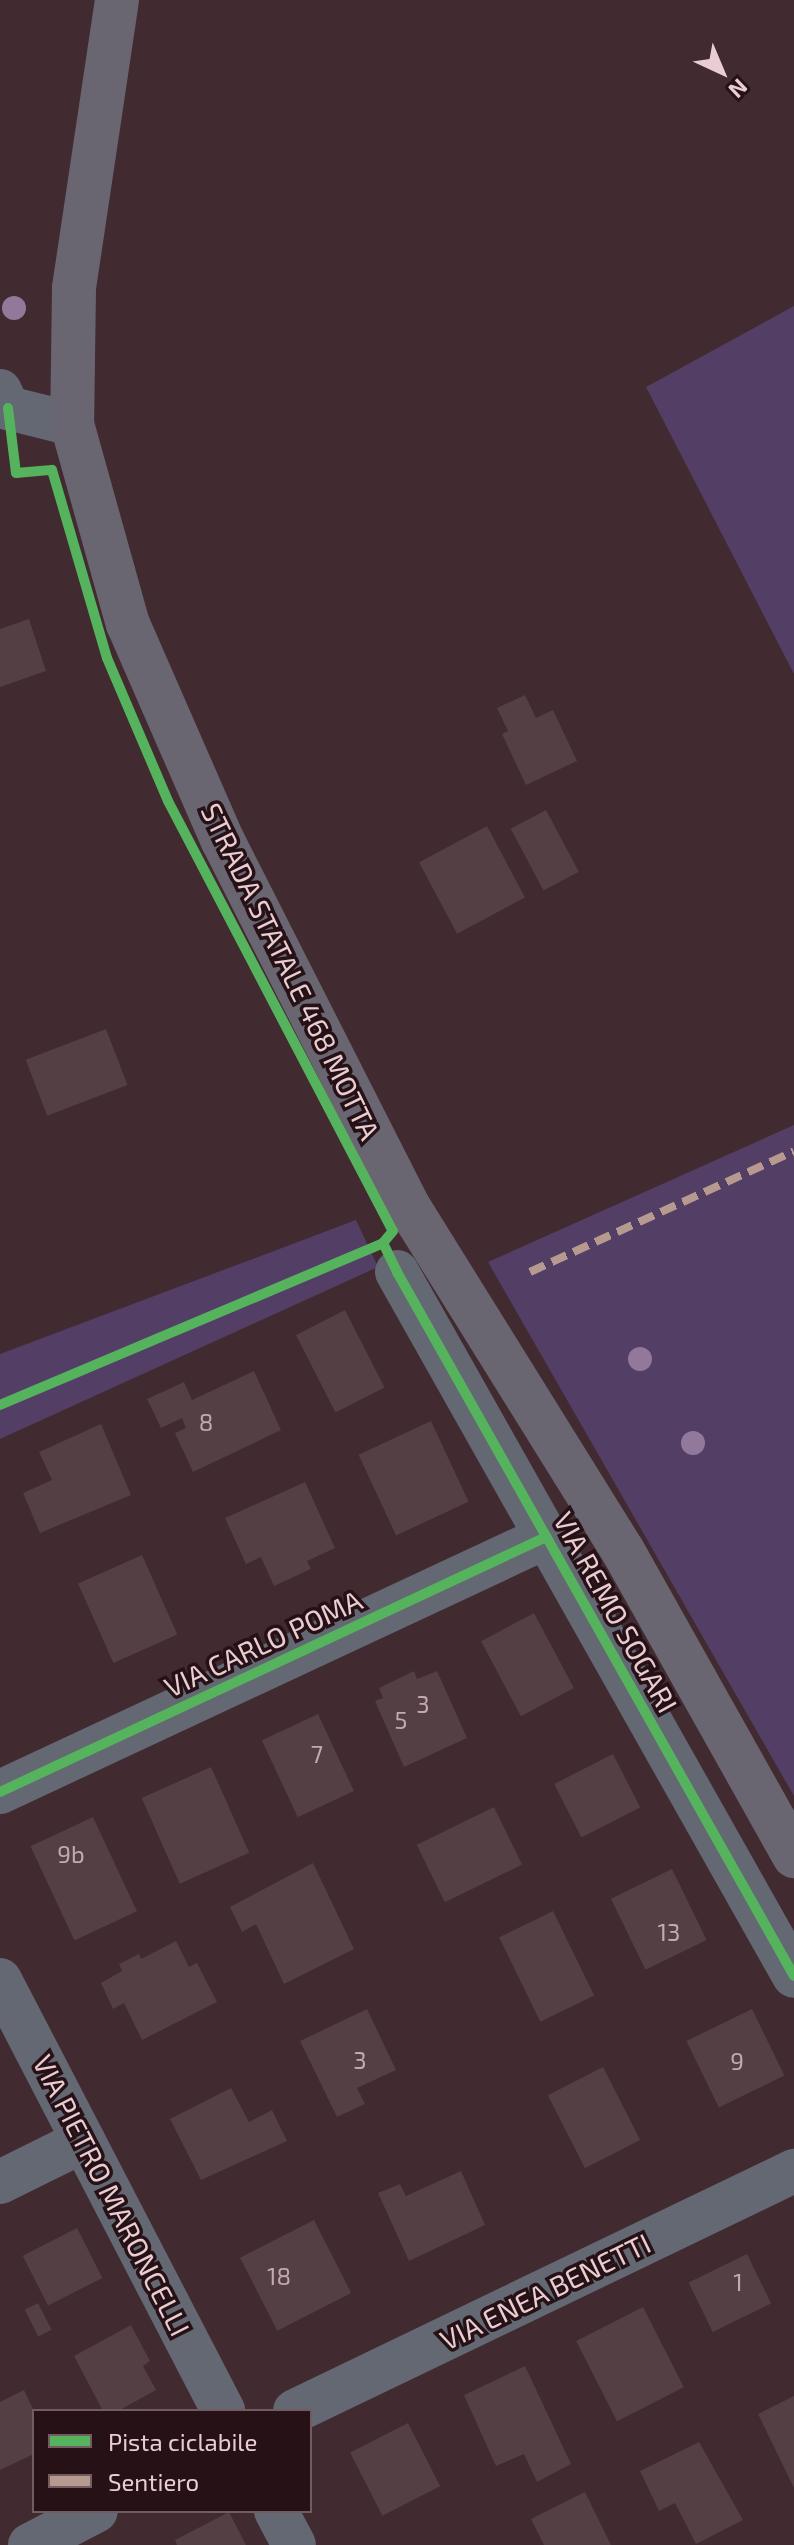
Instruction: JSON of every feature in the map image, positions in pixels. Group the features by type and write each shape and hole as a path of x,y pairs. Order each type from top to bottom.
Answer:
{"main road":[{"name":"STRADA STATALE 468 MOTTA","path":"117,0 74,288 72,424 128,624 311,1022 410,1209 623,1551 794,1856"}],"street":[{"path":"0,391 8,408 72,424"},
{"name":"VIA REMO SOGARI","path":"397,1272 794,1976"},
{"name":"VIA CARLO POMA","path":"0,1792 546,1537"},
{"name":"VIA PIETRO MARONCELLI","path":"0,1980 222,2409"},
{"path":"0,2182 83,2141"},
{"name":"VIA ENEA BENETTI","path":"299,2409 794,2171"},
{"path":"30,2545 92,2513"},
{"path":"277,2513 294,2545"}],"shaded area":[{"path":"794,306 794,674 646,387"},
{"path":"794,1125 794,1796 488,1262"},
{"path":"356,1220 378,1267 0,1439 0,1354"}],"building":[{"path":"29,619 46,671 0,687 0,629"},
{"path":"525,695 536,718 553,710 577,761 526,785 502,734 508,731 497,708"},
{"path":"546,810 579,872 544,891 511,829"},
{"path":"487,826 525,898 457,934 419,862"},
{"path":"106,1029 128,1085 47,1116 26,1060"},
{"path":"345,1310 384,1388 335,1412 296,1335"},
{"path":"254,1371 281,1430 193,1472 175,1433 186,1428 182,1418 161,1428 147,1399 184,1382 192,1400"},
{"path":"431,1421 469,1502 396,1535 358,1455"},
{"path":"101,1424 131,1495 40,1533 23,1493 52,1480 39,1452"},
{"path":"305,1482 335,1548 307,1561 311,1569 274,1586 261,1557 246,1564 225,1518"},
{"path":"142,1555 177,1634 113,1663 78,1583"},
{"path":"534,1613 574,1688 521,1716 481,1641"},
{"path":"414,1671 417,1679 437,1671 467,1738 404,1767 375,1701 383,1698 379,1688"},
{"path":"318,1714 354,1791 298,1817 262,1740"},
{"path":"613,1754 640,1807 581,1837 554,1784"},
{"path":"211,1767 249,1853 180,1884 142,1798"},
{"path":"494,1807 522,1865 445,1902 417,1845"},
{"path":"93,1817 137,1911 74,1940 30,1846"},
{"path":"313,1863 354,1949 284,1984 256,1924 242,1932 230,1907"},
{"path":"672,1869 707,1940 646,1970 611,1899"},
{"path":"553,1911 594,1995 540,2022 499,1937"},
{"path":"176,1941 189,1967 197,1963 217,2002 142,2040 124,2003 113,2009 101,1983 122,1971 119,1964 139,1954 141,1959"},
{"path":"367,2009 396,2070 357,2088 365,2104 337,2117 300,2041"},
{"path":"752,2009 784,2076 719,2108 686,2041"},
{"path":"603,2067 640,2140 585,2168 548,2095"},
{"path":"231,2088 249,2122 272,2110 287,2141 201,2180 170,2119"},
{"path":"461,2171 485,2225 409,2261 378,2193 400,2184 406,2196"},
{"path":"314,2220 351,2293 277,2331 240,2258"},
{"path":"77,2228 102,2278 48,2306 23,2256"},
{"path":"747,2254 771,2303 713,2332 689,2282"},
{"path":"38,2303 52,2330 38,2337 25,2310"},
{"path":"643,2307 684,2387 617,2421 576,2341"},
{"path":"131,2325 150,2361 143,2366 156,2390 122,2409 102,2409 74,2356"},
{"path":"525,2366 571,2464 537,2482 524,2454 496,2466 464,2395"},
{"path":"24,2390 33,2409 32,2455 0,2470 0,2402"},
{"path":"794,2396 794,2488 758,2414"},
{"path":"408,2423 440,2486 382,2516 350,2453"},
{"path":"699,2442 743,2520 696,2544 675,2503 659,2511 640,2471"},
{"path":"585,2492 611,2545 544,2545 531,2519"},
{"path":"230,2513 246,2545 177,2545 175,2540"}],"marked path":[{"path":"530,1272 794,1151"}],"cycle path":[{"path":"8,408 16,473 52,470 107,658 168,801 393,1231 383,1243 397,1272 794,1976"},
{"path":"0,1405 383,1243"},
{"path":"0,1792 546,1537"}]}
